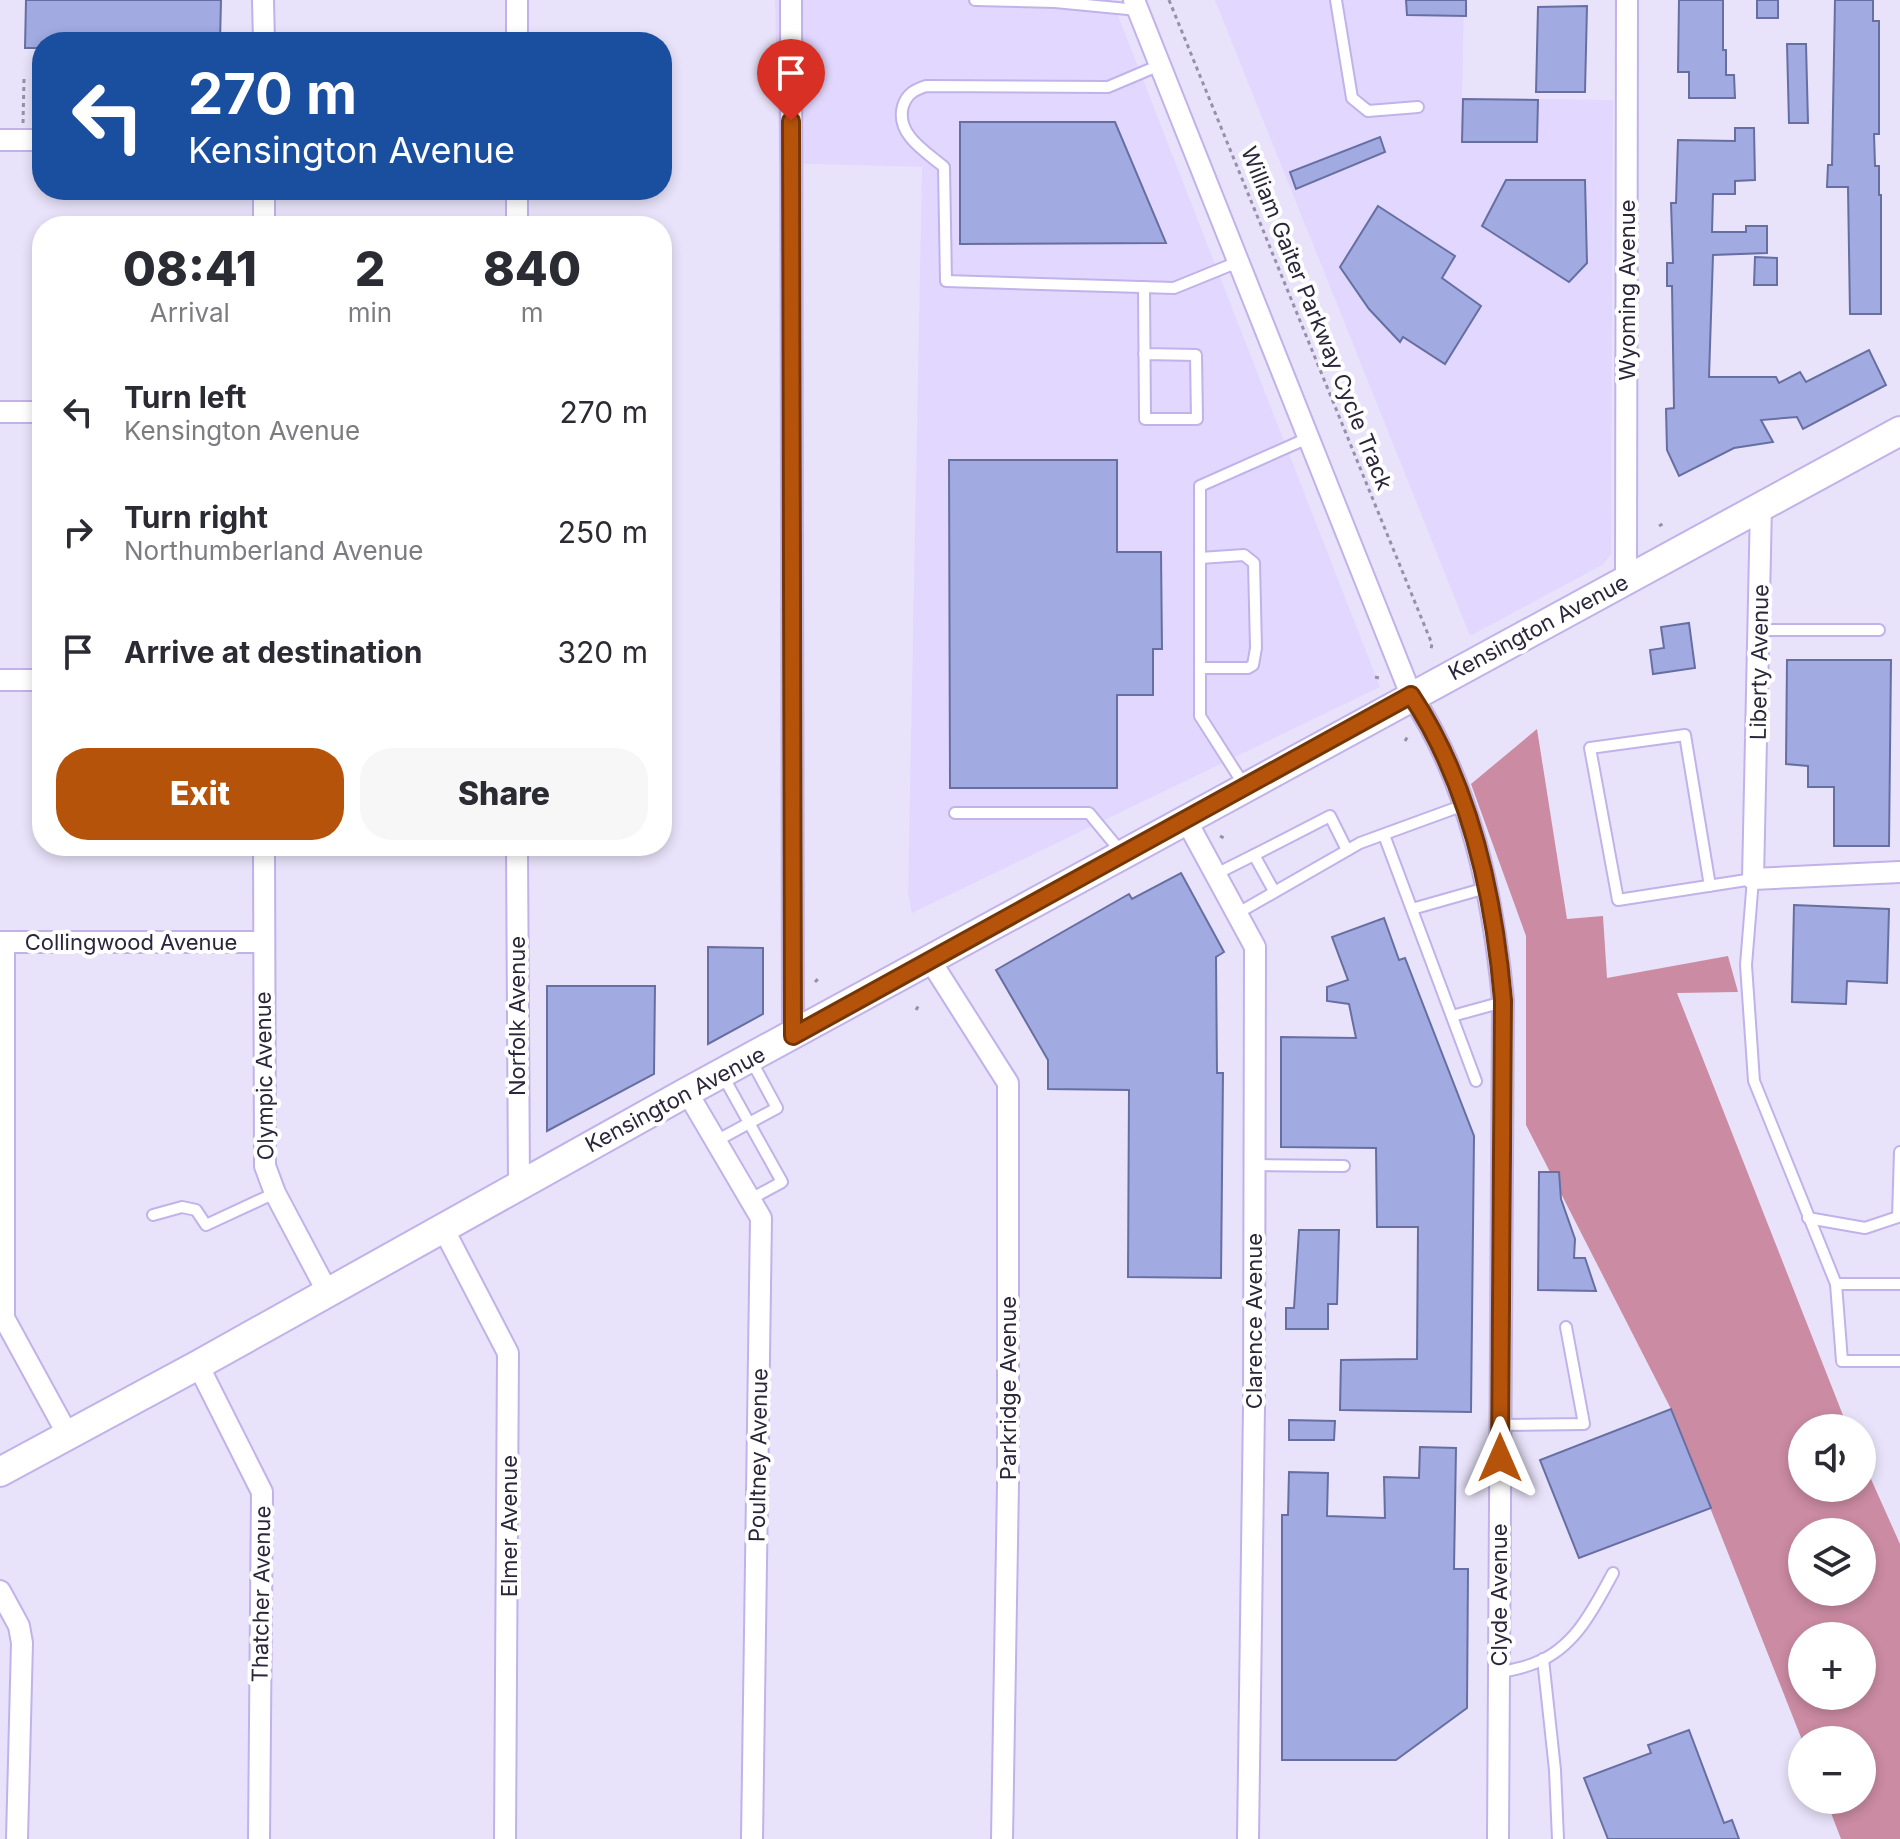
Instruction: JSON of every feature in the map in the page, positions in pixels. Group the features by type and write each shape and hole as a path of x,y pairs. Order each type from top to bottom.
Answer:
{"street":[{"path":"263,0 264,32"},
{"path":"517,0 517,32"},
{"path":"791,0 793,1036"},
{"name":"Wyoming Avenue","path":"1626,580 1627,0"},
{"name":"Clyde Avenue","path":"1136,5 1411,695 1430,724 1464,805 1498,941 1503,1002 1498,1839"},
{"path":"0,140 32,140"},
{"path":"0,412 32,412"},
{"name":"Kensington Avenue","path":"0,1472 1411,695 1900,431"},
{"name":"Liberty Avenue","path":"1753,879 1757,820 1761,505"},
{"path":"0,680 32,680"},
{"name":"Clarence Avenue","path":"1186,820 1255,947 1248,1839"},
{"name":"Olympic Avenue","path":"264,856 264,1155 267,1175 275,1193 327,1291"},
{"name":"Norfolk Avenue","path":"517,856 519,1185"},
{"path":"1753,879 1900,872"},
{"path":"2,942 4,1318 68,1435"},
{"name":"Collingwood Avenue","path":"2,942 262,942"},
{"name":"Parkridge Avenue","path":"930,960 1008,1083 1008,1484 1002,1839"},
{"name":"Poultney Avenue","path":"687,1092 761,1218 752,1839"},
{"name":"Elmer Avenue","path":"443,1228 508,1353 505,1839"},
{"name":"Thatcher Avenue","path":"198,1365 262,1492 259,1839"},
{"path":"0,1591 21,1634 17,1839"}],"lane":[{"path":"975,0 1136,5"},
{"path":"1336,0 1352,98 1368,111 1418,107"},
{"path":"1160,65 1108,87 926,86 915,90 906,99 901,111 902,125 910,139 944,167 946,281 1174,288 1238,262"},
{"path":"1144,287 1144,354 1145,419 1197,419 1196,355 1144,354"},
{"path":"1245,787 1200,716 1200,486 1308,438"},
{"path":"1200,558 1244,555 1254,563 1256,648 1253,665 1248,668 1200,668"},
{"path":"1760,630 1879,630"},
{"path":"1710,886 1685,735 1590,748 1618,900 1710,886 1753,879 1746,965 1754,1081 1836,1284 1842,1361 1900,1361"},
{"path":"1238,913 1347,850 1464,805"},
{"path":"955,813 1089,813 1123,854"},
{"path":"1216,874 1330,816 1347,850"},
{"path":"1384,835 1476,1081"},
{"path":"1254,855 1274,891"},
{"path":"1412,909 1486,888"},
{"path":"1452,1016 1503,1002"},
{"path":"716,1141 777,1108 750,1058"},
{"path":"722,1073 782,1182 749,1200"},
{"path":"1808,1218 1865,1228 1898,1217 1900,1152"},
{"path":"1255,1165 1344,1166"},
{"path":"153,1215 182,1207 196,1210 206,1225 275,1193"},
{"path":"1836,1284 1900,1284"},
{"path":"1500,1425 1584,1424 1566,1327"},
{"path":"1498,1673 1543,1659 1559,1650 1588,1620 1613,1573"},
{"path":"1543,1659 1555,1770 1558,1839"}],"path":[{"name":"William Gaiter Parkway Cycle Track","path":"1169,0 1351,441 1432,644 1431,649"},
{"path":"23,124 24,79"}],"shaded area":[{"path":"775,0 1112,0 1380,687 912,913 908,893 922,167 779,163"},
{"path":"1215,0 1464,0 1462,98 1613,100 1611,554 1604,564 1470,636"},
{"path":"1537,729 1567,919 1603,916 1607,978 1728,956 1738,992 1677,993 1842,1414 1788,1414 1788,1502 1876,1502 1876,1490 1900,1544 1900,1839 1841,1839 1831,1814 1876,1814 1876,1726 1796,1726 1790,1710 1876,1710 1876,1622 1788,1622 1788,1705 1671,1409 1526,1125 1526,936 1471,784"}],"building":[{"path":"26,0 221,0 220,32 32,32 32,48 25,48"},
{"path":"1406,0 1466,0 1466,16 1407,15"},
{"path":"1679,0 1723,0 1726,75 1734,75 1735,98 1689,98 1689,72 1678,72"},
{"path":"1757,0 1778,0 1778,18 1757,18"},
{"path":"1835,0 1873,0 1873,21 1879,21 1879,134 1874,134 1875,166 1879,166 1881,195 1881,314 1850,314 1848,187 1827,187 1828,165 1832,165"},
{"path":"1587,6 1585,92 1536,92 1538,7"},
{"path":"1787,44 1806,44 1808,123 1789,123"},
{"path":"1463,99 1538,100 1537,142 1462,142"},
{"path":"960,122 1115,122 1166,243 960,244"},
{"path":"1735,128 1754,128 1755,180 1735,181 1735,194 1713,194 1712,232 1746,232 1746,226 1767,226 1767,253 1713,255 1709,377 1776,377 1779,383 1800,372 1806,382 1869,350 1886,385 1803,429 1797,417 1761,420 1773,442 1734,448 1679,476 1667,450 1666,409 1674,408 1672,286 1667,286 1667,263 1673,263 1671,203 1676,203 1678,140 1735,141"},
{"path":"1380,137 1385,152 1296,189 1290,172"},
{"path":"1506,180 1585,180 1587,263 1569,282 1482,226"},
{"path":"1378,206 1455,256 1442,278 1481,306 1445,364 1403,337 1400,342 1369,309 1340,267"},
{"path":"1755,257 1777,258 1777,285 1754,285"},
{"path":"949,460 1117,460 1117,552 1161,552 1162,649 1153,649 1153,695 1117,695 1117,788 950,788"},
{"path":"1689,623 1695,668 1653,674 1650,650 1664,648 1661,627"},
{"path":"1787,660 1891,660 1889,846 1834,846 1834,787 1808,787 1808,766 1786,764"},
{"path":"1181,873 1224,952 1216,957 1217,1073 1223,1073 1221,1278 1128,1277 1129,1090 1048,1089 1048,1060 996,970 1129,894 1132,899"},
{"path":"1794,905 1889,909 1887,983 1847,981 1846,1004 1792,1002"},
{"path":"1384,918 1399,960 1405,958 1474,1136 1471,1412 1340,1410 1341,1360 1417,1359 1418,1227 1377,1227 1376,1148 1281,1147 1281,1037 1356,1038 1349,1004 1327,1001 1327,987 1348,980 1332,937"},
{"path":"708,947 763,948 763,1014 708,1044"},
{"path":"547,986 655,986 654,1074 547,1131"},
{"path":"1539,1172 1559,1172 1561,1199 1575,1239 1574,1258 1585,1258 1596,1291 1538,1290"},
{"path":"1299,1230 1339,1230 1337,1304 1328,1304 1328,1329 1286,1329 1286,1308 1294,1308"},
{"path":"1671,1409 1711,1508 1579,1558 1540,1460"},
{"path":"1289,1420 1335,1421 1334,1440 1289,1440"},
{"path":"1420,1447 1456,1448 1454,1569 1468,1569 1467,1708 1396,1760 1282,1760 1282,1515 1288,1515 1289,1472 1328,1473 1327,1516 1385,1518 1384,1477 1419,1478"},
{"path":"1689,1730 1724,1823 1732,1820 1739,1839 1608,1839 1584,1778 1651,1753 1648,1745"}],"route":[{"path":"791,121 793,1036 1411,695 1430,724 1464,805 1498,941 1503,1000 1500,1458"}]}
